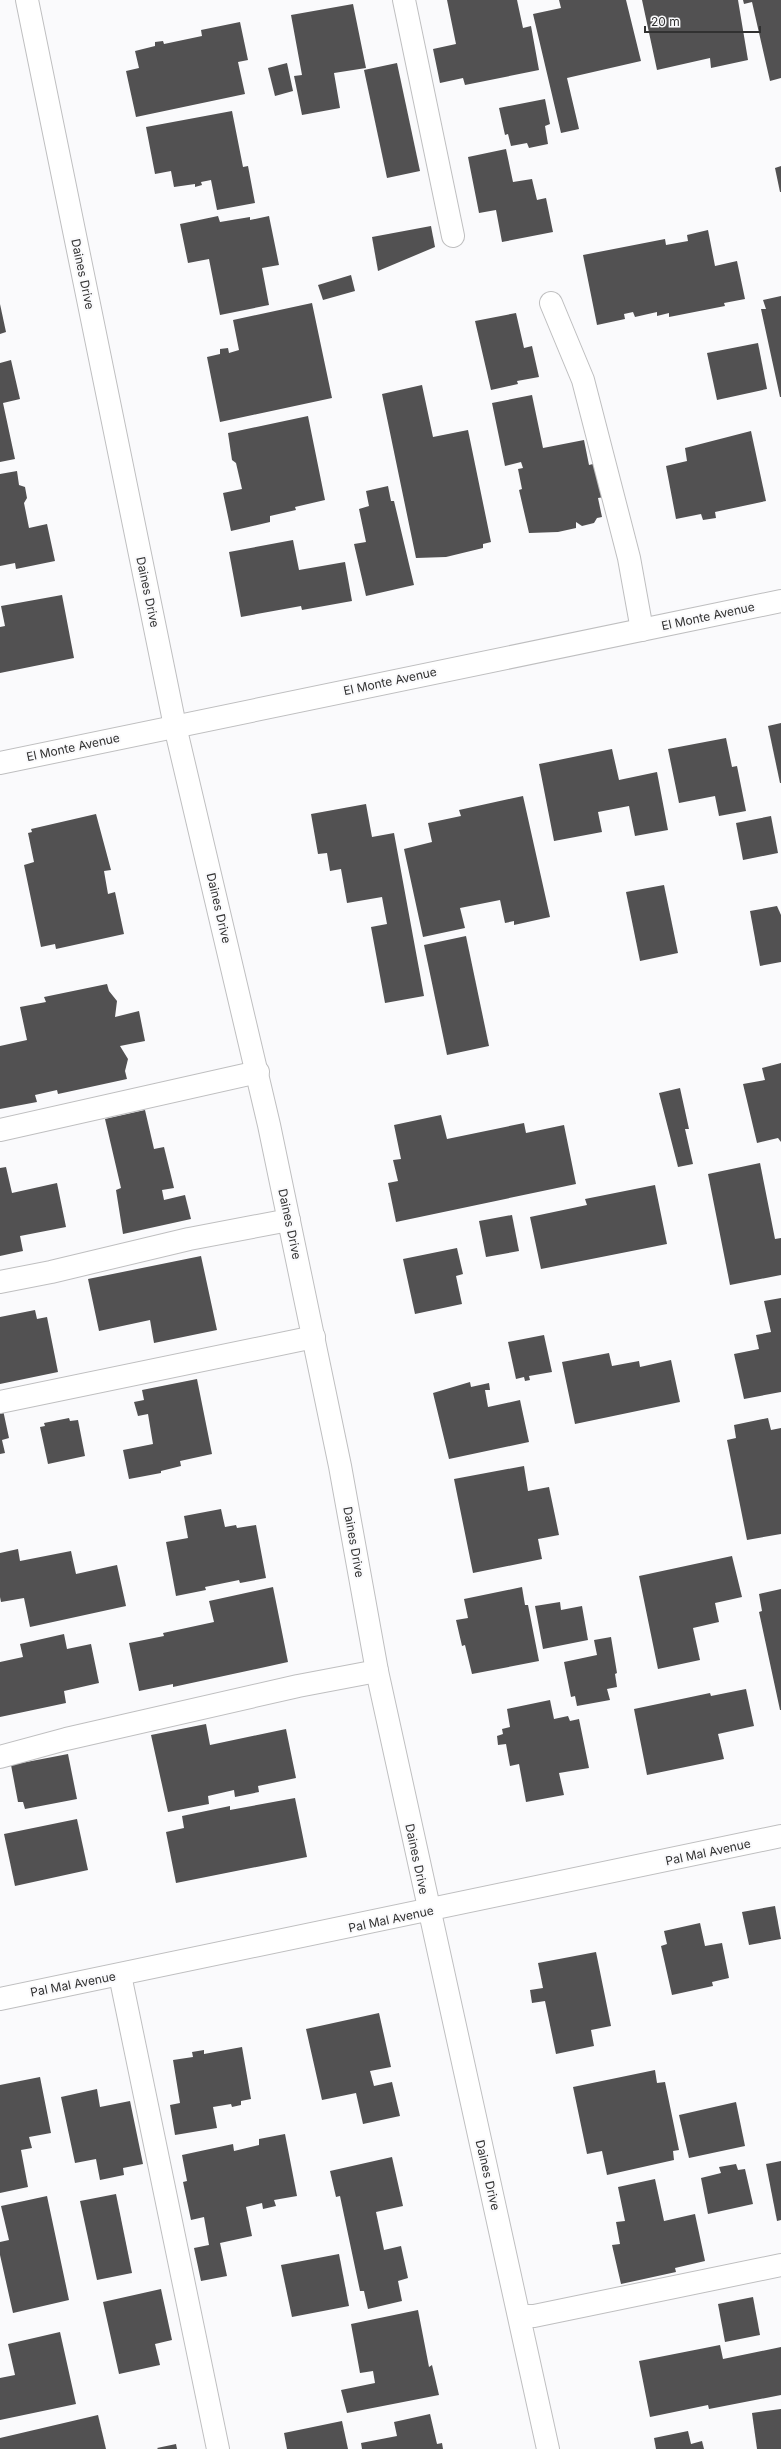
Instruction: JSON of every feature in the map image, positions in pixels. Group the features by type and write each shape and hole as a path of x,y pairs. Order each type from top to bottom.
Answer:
{"street":[{"name":"Daines Drive","path":"27,0 175,726 258,1072 340,1466 377,1671 428,1911 520,2316 548,2449"},
{"path":"404,0 453,236"},
{"path":"551,303 583,380 629,558 642,630"},
{"name":"El Monte Avenue","path":"0,763 781,601"},
{"path":"0,1130 258,1072"},
{"path":"0,1282 51,1272 190,1239 289,1220"},
{"path":"0,1402 314,1337"},
{"path":"0,1757 66,1739 298,1686 377,1671"},
{"name":"Pal Mal Avenue","path":"0,1999 428,1911 781,1836"},
{"path":"120,1975 218,2449"},
{"path":"520,2316 534,2316 781,2265"}],"building":[{"path":"447,0 517,0 523,28 531,26 539,70 465,85 463,78 440,83 433,49 456,44"},
{"path":"559,0 626,0 641,61 567,78 579,129 561,133 533,14 561,8"},
{"path":"642,0 738,0 748,60 711,68 710,58 657,70"},
{"path":"743,0 781,0 781,78 770,81 752,2 744,4"},
{"path":"353,4 366,68 334,73 340,108 302,115 294,76 302,75 291,15"},
{"path":"240,22 248,60 238,62 245,94 136,117 126,71 139,68 135,51 155,46 155,42 163,41 164,44 202,36 201,30"},
{"path":"287,63 293,91 275,96 268,68"},
{"path":"397,63 420,171 387,178 364,70"},
{"path":"545,99 550,124 545,126 548,144 529,148 527,143 511,146 508,134 505,135 499,108"},
{"path":"232,111 243,167 248,166 255,203 217,210 211,180 201,182 202,185 195,187 195,184 174,187 171,171 155,174 146,127"},
{"path":"506,149 513,182 532,179 537,200 546,198 553,232 502,242 496,210 479,213 468,157"},
{"path":"781,166 781,192 780,192 775,168"},
{"path":"218,216 220,222 250,217 250,220 269,216 279,265 262,268 269,305 220,315 209,259 188,263 180,224"},
{"path":"431,226 435,247 378,271 372,237"},
{"path":"708,230 715,266 737,261 745,299 724,303 725,306 669,317 669,313 657,316 657,312 635,317 633,312 624,314 625,319 597,325 583,255 665,239 666,245 688,241 687,235"},
{"path":"351,275 355,291 323,300 318,285"},
{"path":"781,296 780,397 761,309 766,309 763,300"},
{"path":"312,303 332,398 220,422 207,357 220,354 220,349 228,348 229,353 239,350 233,320"},
{"path":"0,304 6,332 0,334"},
{"path":"516,313 524,348 532,346 539,377 517,381 518,384 491,390 475,321"},
{"path":"758,343 767,389 717,400 707,353"},
{"path":"11,360 20,399 3,403 15,459 0,462 0,363"},
{"path":"422,385 433,437 468,430 491,542 483,544 483,548 446,557 416,558 382,394"},
{"path":"532,395 543,448 584,440 589,465 597,463 604,497 598,498 602,517 597,518 594,523 582,526 576,522 576,528 558,532 529,533 519,490 522,489 518,469 523,468 521,462 505,466 492,403"},
{"path":"308,416 325,500 295,507 296,510 270,516 270,522 231,531 223,493 242,489 236,463 232,460 228,433"},
{"path":"751,431 766,501 715,512 716,518 703,520 701,514 676,519 666,466 687,461 685,448"},
{"path":"17,471 19,485 25,487 27,498 24,503 29,528 47,524 55,561 16,569 15,563 0,566 0,474"},
{"path":"388,486 391,501 394,501 414,585 366,596 354,544 366,542 359,509 369,506 366,491"},
{"path":"293,540 299,570 345,562 352,601 302,610 301,606 241,617 229,552"},
{"path":"62,595 74,658 0,673 0,627 5,626 1,606"},
{"path":"781,723 781,783 780,783 768,726"},
{"path":"726,738 732,767 737,766 746,811 719,816 715,796 679,803 668,749"},
{"path":"612,749 619,780 657,772 668,830 635,836 629,806 598,812 602,832 554,841 539,764"},
{"path":"523,796 550,917 514,925 514,921 505,923 500,900 460,908 465,928 423,937 404,849 432,842 428,823 461,816 459,810"},
{"path":"366,804 372,837 394,833 424,996 385,1003 371,927 387,924 382,897 347,903 341,869 330,871 327,853 318,854 311,814"},
{"path":"96,814 111,870 104,871 108,894 115,892 124,934 56,949 55,944 41,947 24,865 34,862 28,833 32,832 31,829"},
{"path":"771,816 778,853 743,860 736,823"},
{"path":"664,885 678,953 640,961 626,892"},
{"path":"777,906 781,915 781,962 760,966 750,911"},
{"path":"466,936 489,1046 447,1055 424,945"},
{"path":"107,984 109,991 117,1001 115,1017 139,1011 145,1041 120,1046 128,1059 125,1071 127,1079 58,1094 57,1090 35,1095 37,1102 0,1109 0,1046 27,1040 20,1007 46,1002 44,997"},
{"path":"781,1063 781,1142 778,1138 757,1143 743,1084 765,1080 762,1068"},
{"path":"680,1088 689,1129 685,1129 693,1164 678,1167 659,1093"},
{"path":"145,1110 154,1149 164,1147 174,1188 162,1190 164,1200 185,1195 191,1219 123,1234 116,1190 121,1188 105,1119"},
{"path":"441,1115 447,1139 524,1123 526,1133 564,1125 576,1184 396,1222 388,1183 398,1181 393,1160 401,1159 394,1125"},
{"path":"760,1163 775,1239 781,1238 781,1275 730,1285 708,1174"},
{"path":"6,1167 12,1193 57,1183 66,1227 20,1236 23,1251 0,1256 0,1168"},
{"path":"655,1185 667,1244 541,1269 530,1217 587,1205 585,1199"},
{"path":"512,1215 519,1251 486,1257 479,1221"},
{"path":"457,1248 463,1274 456,1276 462,1304 415,1314 403,1259"},
{"path":"201,1256 217,1330 154,1343 150,1320 99,1331 88,1279"},
{"path":"781,1298 781,1392 744,1399 734,1354 759,1349 756,1335 771,1332 764,1301"},
{"path":"35,1310 37,1319 47,1317 58,1372 0,1384 0,1317"},
{"path":"544,1335 552,1372 529,1376 530,1380 525,1381 524,1377 516,1379 508,1342"},
{"path":"609,1353 612,1366 639,1361 640,1367 671,1360 680,1402 575,1424 562,1362"},
{"path":"197,1379 212,1454 180,1461 181,1466 161,1471 161,1473 129,1479 123,1450 153,1444 148,1414 138,1416 134,1402 144,1400 142,1390"},
{"path":"470,1382 471,1387 489,1383 490,1390 485,1390 488,1407 520,1400 529,1442 449,1459 433,1393"},
{"path":"0,1410 3,1410 9,1438 2,1440 5,1453 0,1454"},
{"path":"69,1418 70,1421 78,1420 85,1456 48,1464 40,1427 45,1426 44,1423"},
{"path":"768,1418 771,1430 781,1428 781,1534 747,1540 727,1440 736,1438 734,1425"},
{"path":"524,1466 528,1491 549,1487 559,1535 538,1539 542,1559 473,1573 454,1479"},
{"path":"221,1509 225,1527 236,1525 237,1528 256,1525 266,1578 240,1583 239,1580 205,1587 206,1590 176,1596 166,1542 188,1538 184,1516"},
{"path":"18,1549 20,1561 71,1551 76,1574 117,1565 126,1606 30,1627 24,1598 1,1602 0,1597 0,1553"},
{"path":"732,1556 742,1597 715,1603 719,1622 693,1628 700,1660 658,1669 639,1576"},
{"path":"273,1587 288,1662 173,1687 173,1684 139,1691 129,1643 164,1636 163,1633 214,1622 209,1601"},
{"path":"522,1587 525,1605 528,1605 539,1661 472,1674 465,1645 462,1646 456,1620 468,1618 464,1599"},
{"path":"781,1589 780,1710 759,1612 762,1611 759,1594"},
{"path":"560,1602 561,1610 582,1606 588,1640 543,1649 535,1606"},
{"path":"64,1634 67,1649 91,1644 99,1683 64,1691 66,1703 0,1717 0,1662 23,1657 20,1644"},
{"path":"611,1637 617,1673 615,1674 617,1687 607,1689 610,1700 577,1706 575,1696 571,1697 564,1662 597,1655 594,1640"},
{"path":"746,1689 754,1726 718,1734 724,1759 647,1775 634,1709 710,1693 711,1696"},
{"path":"550,1700 554,1719 568,1716 570,1721 579,1719 589,1768 559,1773 564,1795 526,1802 519,1764 510,1766 506,1744 498,1745 497,1736 503,1734 502,1729 510,1727 507,1709"},
{"path":"206,1724 210,1745 286,1729 296,1778 258,1786 259,1792 235,1797 234,1790 208,1796 209,1804 168,1812 151,1735"},
{"path":"68,1754 77,1799 25,1809 23,1802 18,1802 11,1765"},
{"path":"295,1798 307,1857 176,1883 166,1832 184,1828 182,1816 230,1806 230,1810"},
{"path":"77,1819 88,1870 15,1886 4,1834"},
{"path":"775,1906 781,1939 749,1945 742,1912"},
{"path":"700,1923 705,1946 722,1943 729,1978 712,1982 713,1986 672,1995 661,1946 667,1944 664,1931"},
{"path":"596,1952 611,2026 591,2030 594,2046 556,2054 545,2001 532,2003 530,1990 543,1988 538,1963"},
{"path":"379,2013 391,2067 370,2071 374,2086 392,2082 400,2116 363,2124 356,2093 322,2100 306,2029"},
{"path":"242,2047 251,2099 241,2101 241,2105 232,2107 231,2104 213,2107 217,2128 175,2135 170,2105 180,2103 173,2060 193,2057 192,2052 204,2050 204,2054"},
{"path":"655,2070 657,2083 665,2082 679,2150 673,2151 674,2160 607,2175 602,2151 587,2154 573,2087"},
{"path":"40,2077 51,2133 29,2137 32,2148 21,2150 28,2187 0,2193 0,2085"},
{"path":"97,2089 100,2107 130,2101 143,2164 123,2168 124,2175 100,2180 96,2159 75,2163 61,2097"},
{"path":"736,2102 745,2146 689,2158 679,2115"},
{"path":"285,2134 297,2196 274,2200 276,2206 263,2209 262,2203 246,2207 252,2236 220,2243 227,2276 201,2281 194,2248 209,2245 204,2217 191,2220 183,2182 187,2181 182,2155 233,2144 234,2151 259,2145 259,2139"},
{"path":"392,2157 403,2206 376,2212 384,2250 401,2246 408,2278 398,2281 402,2301 368,2309 364,2291 360,2291 340,2196 336,2197 330,2171"},
{"path":"781,2161 781,2220 777,2221 766,2164"},
{"path":"736,2164 738,2170 745,2169 753,2204 708,2214 701,2178 721,2173 719,2167"},
{"path":"655,2179 664,2221 695,2214 705,2261 675,2268 676,2272 621,2284 612,2245 620,2244 616,2222 625,2221 618,2187"},
{"path":"116,2194 132,2273 97,2280 80,2201"},
{"path":"47,2196 69,2300 13,2313 0,2255 0,2242 9,2240 1,2206"},
{"path":"339,2254 349,2306 292,2317 281,2265"},
{"path":"161,2289 172,2340 155,2344 160,2365 119,2374 103,2302"},
{"path":"753,2297 760,2335 725,2342 718,2304"},
{"path":"418,2310 429,2367 432,2365 439,2395 347,2413 341,2390 375,2383 373,2371 360,2373 351,2324"},
{"path":"60,2332 76,2404 0,2420 0,2378 15,2375 8,2344"},
{"path":"720,2345 723,2359 781,2347 781,2395 709,2409 708,2405 650,2417 639,2361"},
{"path":"781,2409 781,2449 757,2449 752,2413"},
{"path":"430,2414 437,2444 442,2443 443,2449 362,2449 361,2443 397,2436 394,2422"},
{"path":"98,2415 106,2449 0,2449 0,2438"},
{"path":"342,2421 348,2449 287,2449 284,2433"},
{"path":"688,2431 691,2444 702,2441 704,2449 656,2449 654,2438"},
{"path":"176,2444 177,2449 157,2448"}]}
